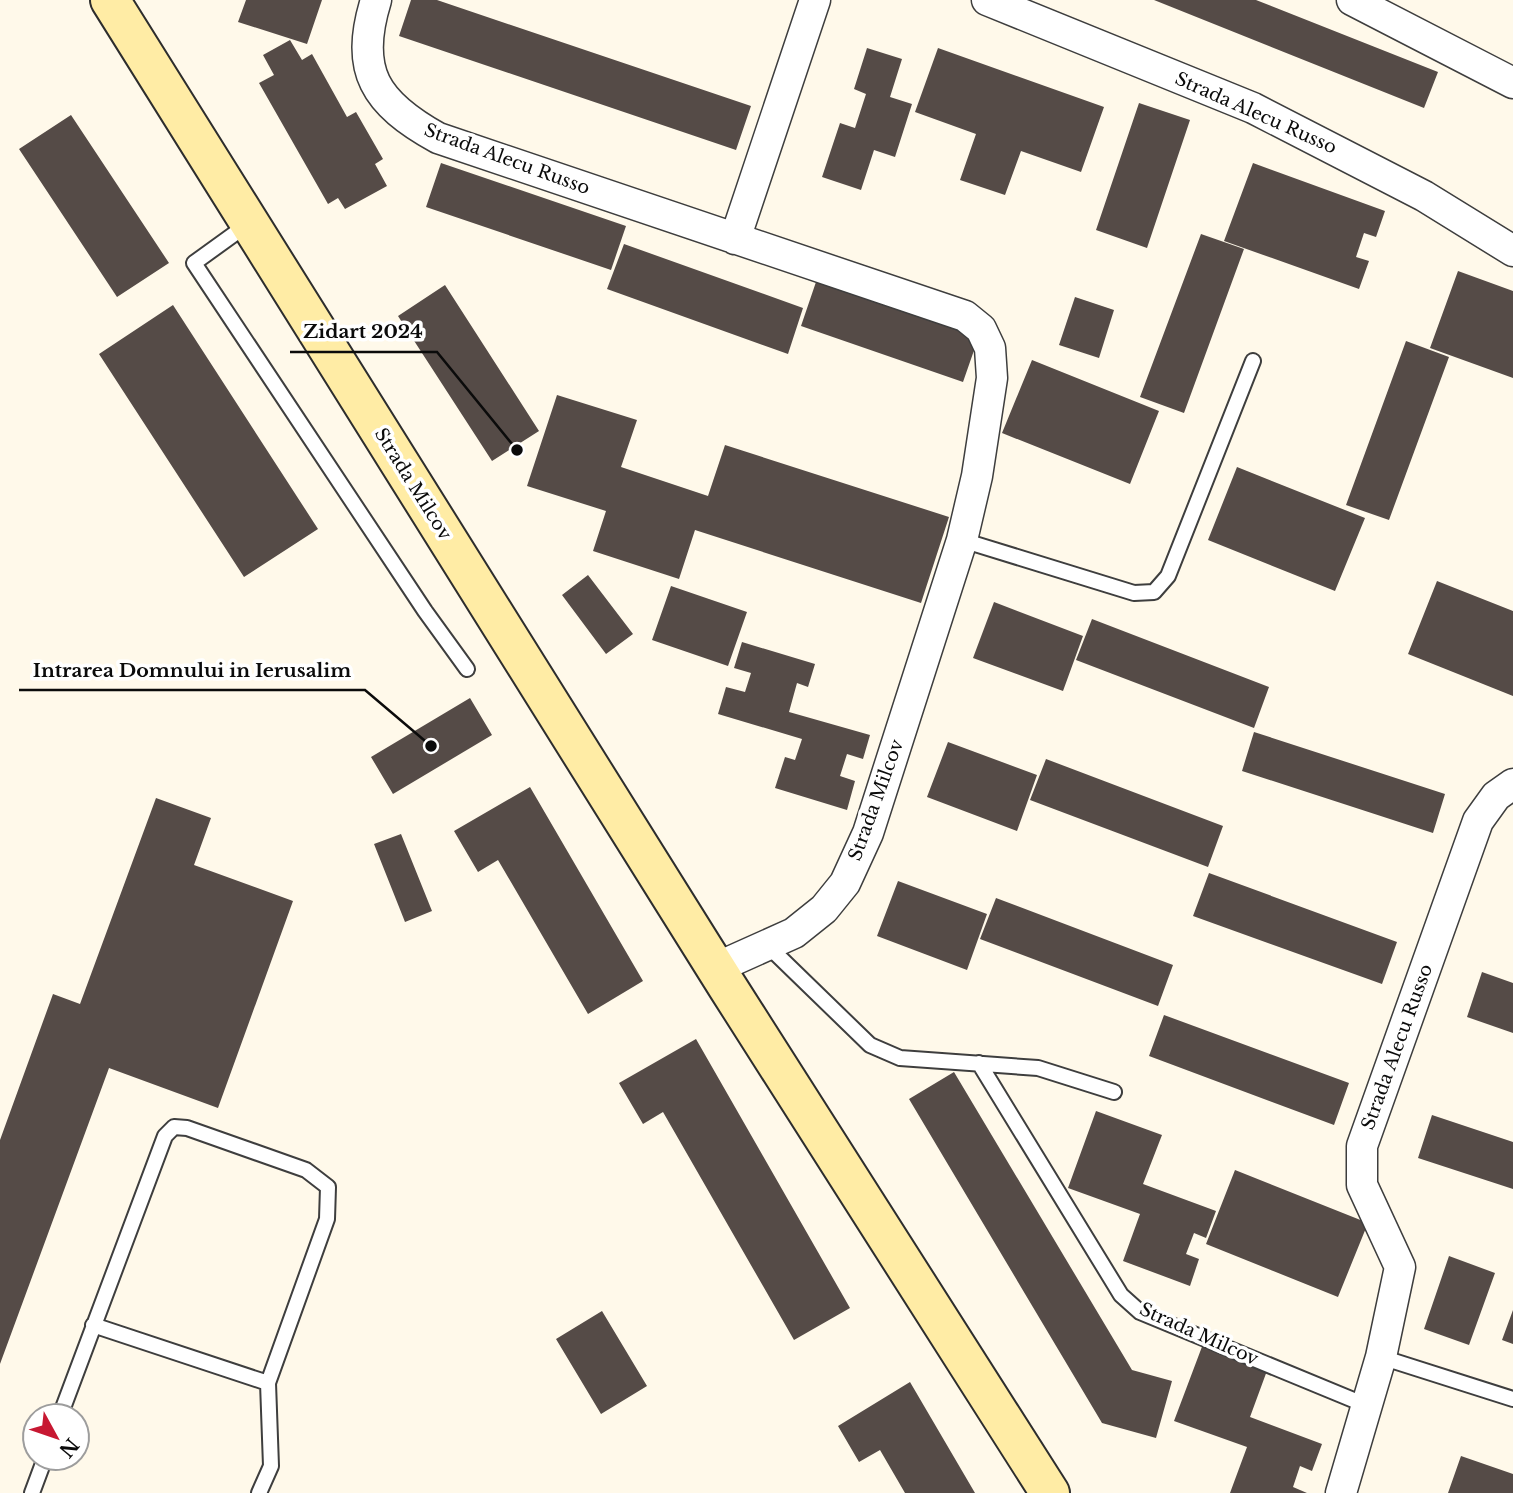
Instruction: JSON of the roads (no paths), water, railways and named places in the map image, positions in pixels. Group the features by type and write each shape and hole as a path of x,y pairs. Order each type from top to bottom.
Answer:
{"main road":[{"name":"Strada Milcov","path":"110,0 716,968 1050,1493"}],"street":[{"name":"Strada Alecu Russo","path":"376,0 366,37 366,59 377,87 397,113 416,126 438,138 965,316 981,330 990,348 992,378 981,452 962,540"},
{"path":"735,239 815,0"},
{"name":"Strada Alecu Russo","path":"987,0 1253,108 1424,196 1513,251"},
{"path":"1352,0 1513,83"},
{"name":"Strada Milcov","path":"716,968 794,933 824,909 845,883 869,833 962,540"},
{"name":"Strada Alecu Russo","path":"1368,1406 1400,1267 1362,1185 1362,1146 1478,821 1496,796 1513,784"},
{"path":"1341,1493 1368,1406"}],"lane":[{"path":"249,223 194,263 425,611 467,669"},
{"path":"962,540 1134,593 1154,592 1168,576 1253,361"},
{"path":"767,945 870,1045 900,1058 1038,1068 1114,1092"},
{"name":"Strada Milcov","path":"979,1063 1121,1295 1140,1312 1368,1406"},
{"path":"65,1402 165,1136 174,1127 187,1128 306,1170 328,1187 327,1219 268,1384 271,1466 259,1493"},
{"path":"93,1325 268,1384"},
{"path":"1381,1357 1513,1399"},
{"path":"32,1493 40,1472"}],"place":[{"name":"Zidart 2024","path":"517,450"},
{"name":"Intrarea Domnului in Ierusalim","path":"431,746"}]}
